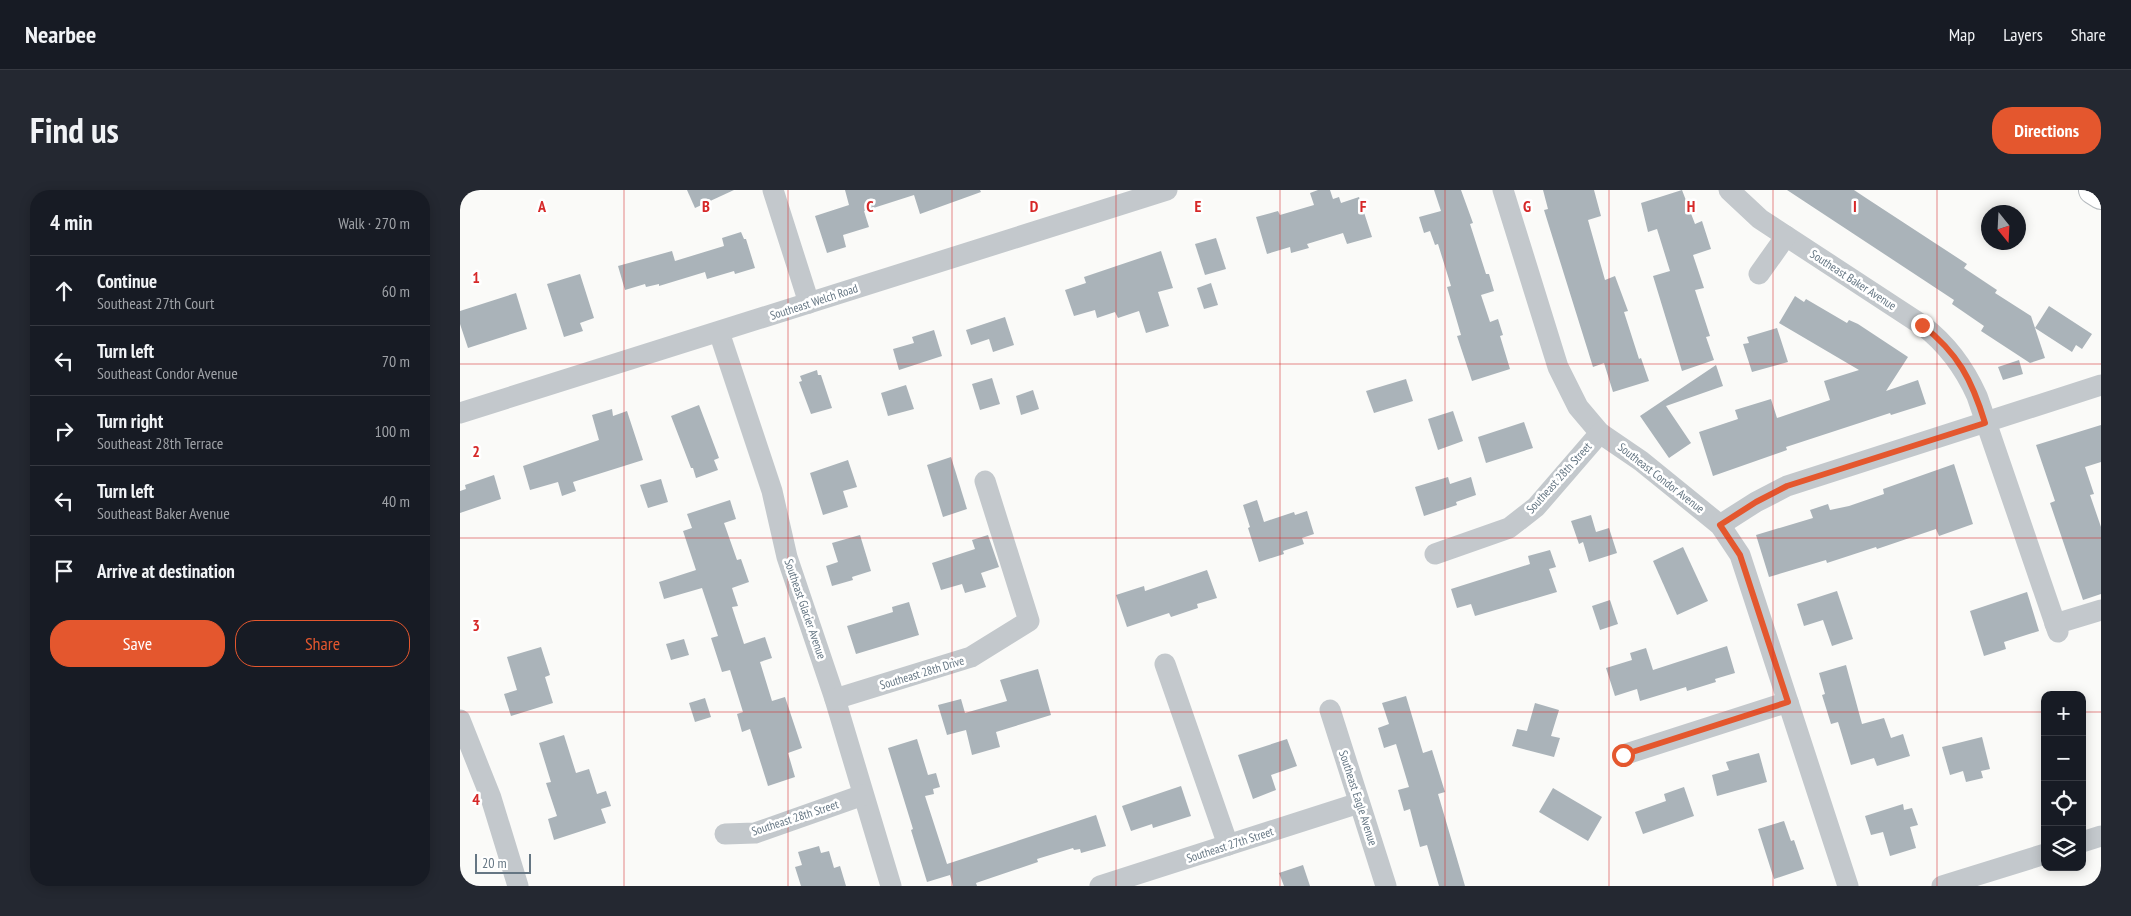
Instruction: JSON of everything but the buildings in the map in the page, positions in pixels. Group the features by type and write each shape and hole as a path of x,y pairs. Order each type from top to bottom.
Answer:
{"main road":[{"path":"2093,190 2101,195"}],"street":[{"path":"774,190 809,303"},
{"name":"Southeast Welch Road","path":"460,413 1167,190"},
{"name":"Southeast Condor Avenue","path":"1502,190 1558,367 1578,407 1600,433 1641,462 1720,525 1740,555 1848,886"},
{"name":"Southeast Baker Avenue","path":"1729,190 1749,210 1922,325 1942,342 1966,372 1977,396 2056,628 2101,610"},
{"path":"1759,274 1786,236"},
{"name":"Southeast Glacier Avenue","path":"719,332 772,491 787,557 835,699 890,886"},
{"path":"1720,525 1756,502 1787,486 2101,385"},
{"name":"Southeast 28th Street","path":"1435,554 1509,528 1536,507 1600,433"},
{"name":"Southeast 28th Drive","path":"835,699 971,657 1029,621 985,481"},
{"path":"1165,664 1228,845"},
{"path":"1623,755 1788,702"},
{"name":"Southeast Eagle Avenue","path":"1330,710 1386,886"},
{"path":"460,720 490,798 518,886"},
{"name":"Southeast 28th Street","path":"725,834 755,833 863,795"},
{"name":"Southeast 27th Street","path":"1100,886 1359,803"},
{"path":"2086,841 2101,836"},
{"path":"1942,886 2041,855"}],"route":[{"path":"1623,755 1788,702 1740,555 1720,525 1756,502 1787,486 1985,423 1977,396 1966,372 1951,351 1922,325"}]}
